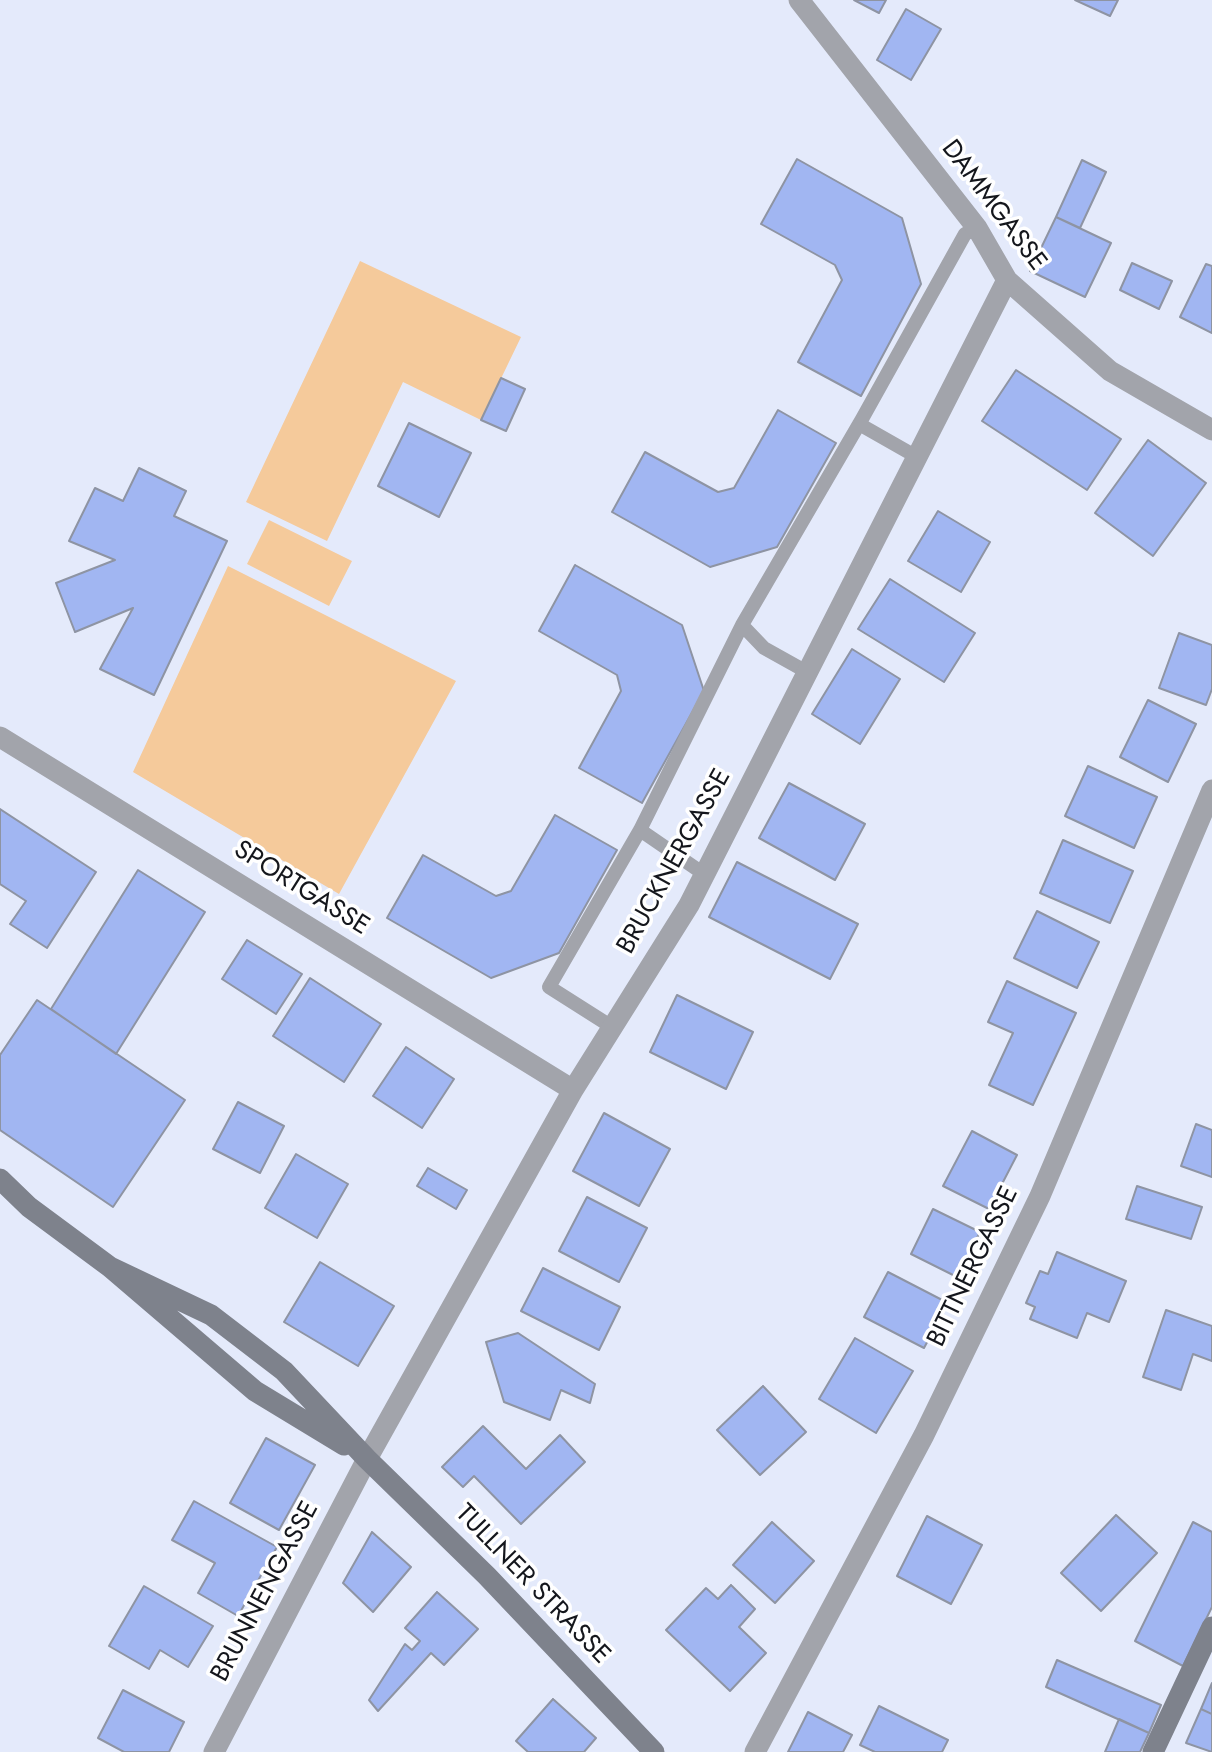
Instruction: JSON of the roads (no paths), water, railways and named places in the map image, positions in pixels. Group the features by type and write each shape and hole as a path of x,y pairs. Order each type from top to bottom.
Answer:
{"main road":[{"name":"TULLNER STRASSE","path":"0,1179 39,1214 110,1267 255,1391 367,1459"},
{"name":"TULLNER STRASSE","path":"110,1267 181,1298 244,1339 285,1371 367,1459 487,1576 654,1752"},
{"path":"1153,1752 1212,1627"}],"street":[{"name":"DAMMGASSE","path":"799,0 977,228 1007,279 1110,371 1212,430"},
{"name":"BRUCKNERGASSE","path":"367,1459 573,1090 689,905 1007,279"},
{"name":"SPORTGASSE","path":"0,737 573,1090"},
{"name":"BITTNERGASSE","path":"755,1752 924,1435 1040,1196 1212,790"},
{"name":"BRUNNENGASSE","path":"214,1752 367,1459"}],"lane":[{"path":"612,1027 549,987 640,830 742,625 965,234 977,228"},
{"path":"859,424 917,457"},
{"path":"742,625 764,649 807,672"},
{"path":"640,830 704,874"}]}
